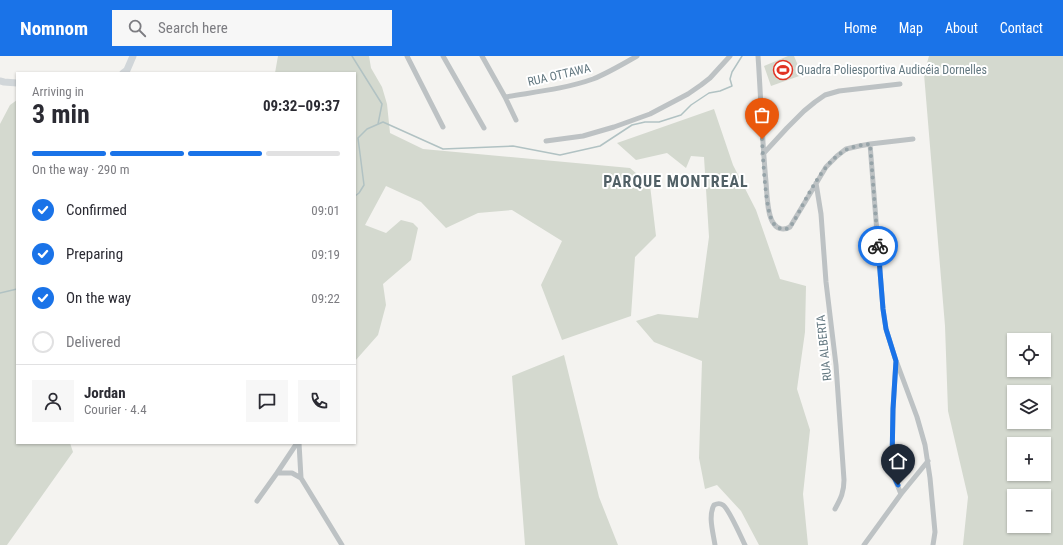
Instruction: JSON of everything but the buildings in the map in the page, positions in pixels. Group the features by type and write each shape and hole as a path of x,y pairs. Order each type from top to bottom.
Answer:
{"main road":[{"path":"124,72 127,70 133,56"},
{"path":"0,80 4,82 16,83"}],"street":[{"path":"407,56 443,127"},
{"path":"443,56 484,128"},
{"path":"482,56 516,120"},
{"name":"RUA OTTAWA","path":"505,97 577,84 608,72 637,56"},
{"path":"546,141 583,136 650,114 688,94 701,85 710,78 730,56"},
{"path":"762,56 758,58 763,154 768,205 774,224 780,228 786,229 790,227 826,167 837,156 846,150 870,144 913,139"},
{"path":"763,154 804,111 825,95 839,91 900,84"},
{"path":"870,144 883,309 886,329 896,361 917,417 925,446 935,532 933,545"},
{"name":"RUA ALBERTA","path":"816,183 821,214 826,282 836,366 844,480 842,496 835,509"},
{"path":"896,361 892,462 894,477 901,494"},
{"path":"257,501 297,444"},
{"path":"298,444 301,478 342,545"},
{"path":"864,545 901,494 928,462"},
{"path":"277,473 292,473 301,478"},
{"path":"715,545 712,509 714,504 719,503 723,504 727,510 745,545"}],"shaded area":[{"path":"278,56 369,56 371,68 382,87 387,104 390,133 423,149 630,168 650,185 656,236 635,257 631,316 562,340 541,285 562,241 512,210 478,213 446,228 421,202 386,186 365,225 386,233 401,220 413,223 418,228 411,260 383,284 386,305 378,335 356,360 356,72 275,72"},
{"name":"Quadra Poliesportiva Audicéia Dornelles","path":"788,56 794,56 802,75 771,86 764,66"},
{"path":"929,56 1063,56 1063,545 963,545 968,497 948,411 945,326 924,74"},
{"path":"16,101 16,444 70,444 73,452 7,545 0,545 0,124 10,105"},
{"path":"714,109 733,165 756,210 780,279 806,286 805,332 797,389 810,430 803,494 808,545 759,545 741,511 717,485 705,489 699,458 702,361 654,342 636,321 658,314 698,318 709,237 704,157 691,156 686,168 667,153 636,160 617,143"},
{"path":"564,355 599,497 618,545 525,545 512,376"}],"waterway":[{"path":"352,56 382,104 378,124"},
{"path":"356,195 364,185 358,138 367,129 383,122 443,149 513,146 560,155 600,146 632,125 645,122 659,122 681,115 691,105 709,93 720,91 732,86 730,79 732,72 742,56"},
{"path":"0,293 16,289"}],"way so far":[{"path":"762,139 768,205 771,217 774,224 780,228 786,229 790,227 794,221 826,167 837,156 846,150 870,144 878,246"}],"place":[{"name":"Quadra Poliesportiva Audicéia Dornelles","path":"783,70"}],"district":[{"name":"PARQUE MONTREAL","path":"676,181"}],"route":[{"path":"878,246 880,289 886,329 896,361 892,462 894,477 898,485"}]}
